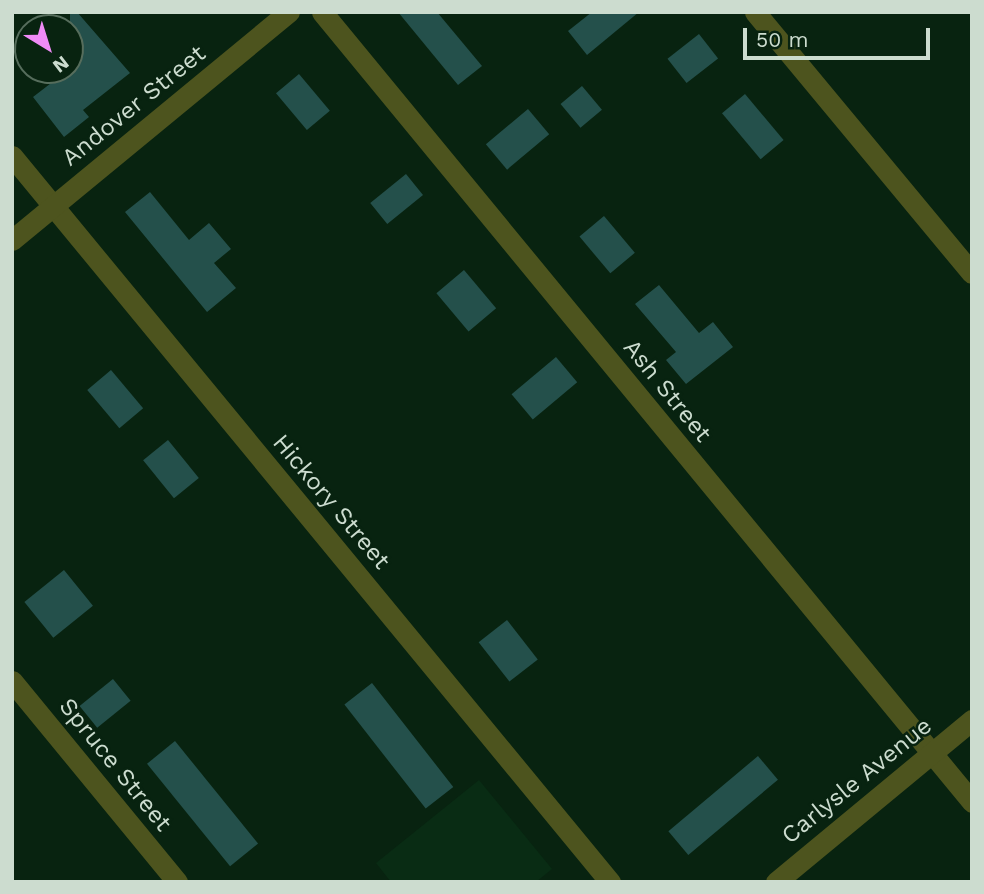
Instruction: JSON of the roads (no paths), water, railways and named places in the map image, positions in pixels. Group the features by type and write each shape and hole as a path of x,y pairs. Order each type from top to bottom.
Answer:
{"street":[{"name":"Andover Street","path":"12,240 289,12"},
{"name":"Ash Street","path":"322,12 972,802"},
{"path":"755,12 972,273"},
{"name":"Hickory Street","path":"12,156 610,882"},
{"name":"Spruce Street","path":"12,681 177,882"},
{"name":"Carlysle Avenue","path":"776,882 972,720"}]}
